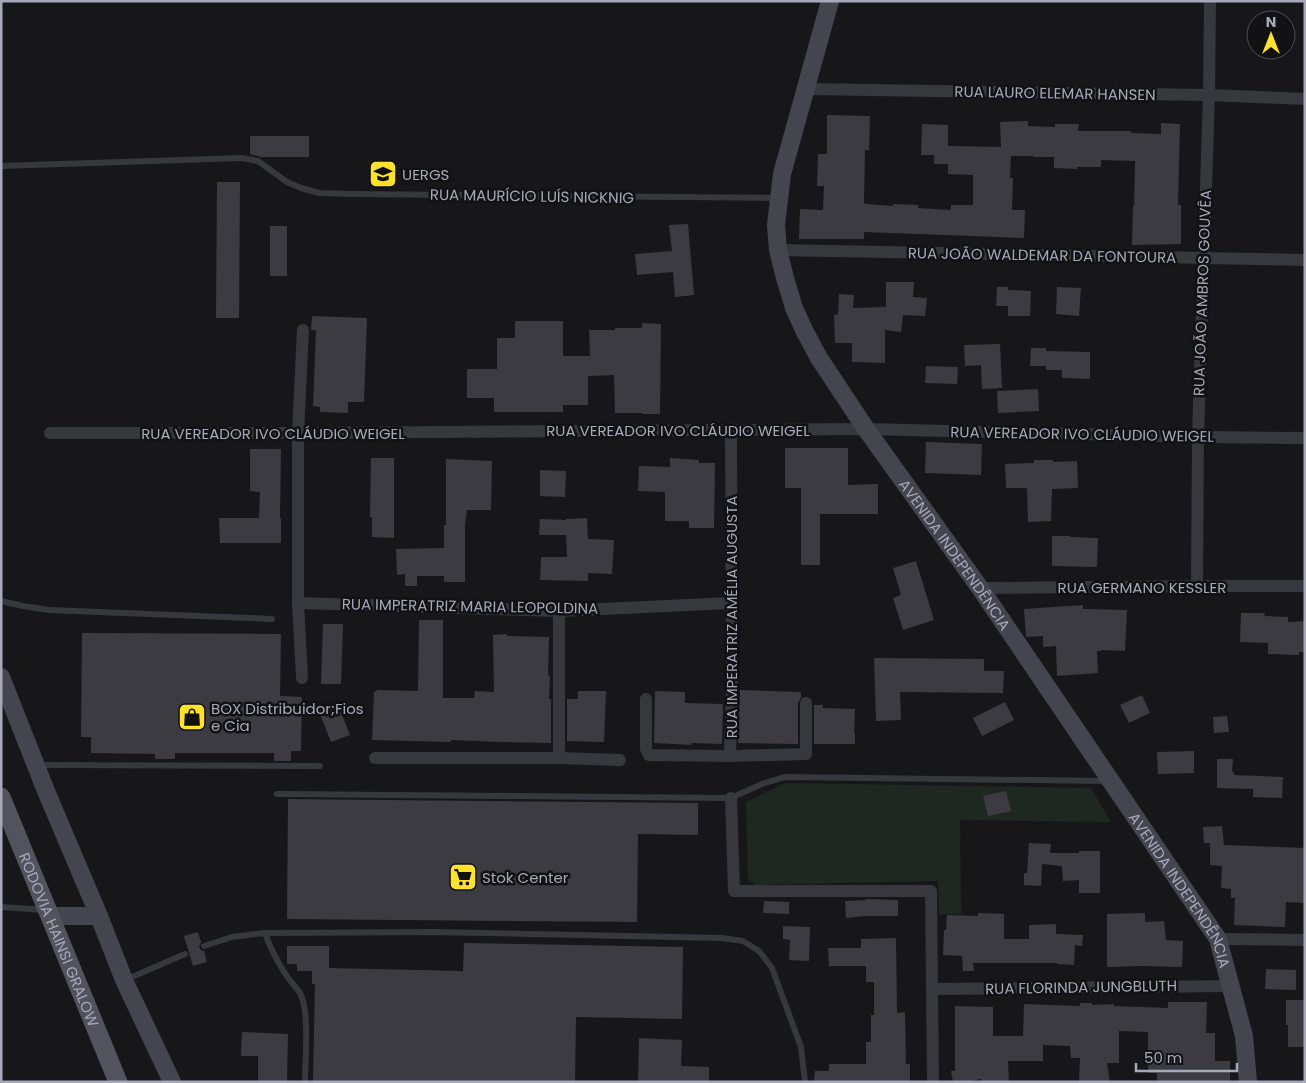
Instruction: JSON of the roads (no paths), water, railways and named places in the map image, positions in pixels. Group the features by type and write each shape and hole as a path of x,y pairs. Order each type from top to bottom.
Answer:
{"main road":[{"name":"AVENIDA INDEPENDÊNCIA","path":"830,1 804,89 782,174 779,198 776,225 778,250 794,308 819,358 866,429 980,588 1218,939 1244,1036 1248,1082"},
{"path":"1,677 35,765 124,980 172,1082"},
{"name":"RODOVIA HAINSI GRALOW","path":"1,797 118,1082"},
{"path":"49,913 99,916"}],"street":[{"name":"RUA JOÃO AMBROS GOUVÊA","path":"1197,586 1198,437 1210,1"},
{"name":"RUA LAURO ELEMAR HANSEN","path":"804,89 1305,98"},
{"name":"RUA JOÃO WALDEMAR DA FONTOURA","path":"778,250 1305,260"},
{"path":"302,330 298,433 298,603 302,678"},
{"name":"RUA VEREADOR IVO CLÁUDIO WEIGEL","path":"50,433 866,429 1305,438"},
{"name":"RUA IMPERATRIZ AMÉLIA AUGUSTA","path":"646,699 646,749 649,756 730,756 732,430"},
{"name":"RUA GERMANO KESSLER","path":"980,588 1305,586"},
{"name":"RUA IMPERATRIZ MARIA LEOPOLDINA","path":"298,603 558,611 732,603"},
{"path":"558,611 558,758"},
{"path":"730,756 806,754 806,703"},
{"path":"375,758 620,760"},
{"path":"732,798 734,891 931,891 933,1082"},
{"path":"1218,939 1305,940"},
{"name":"RUA FLORINDA JUNGBLUTH","path":"932,989 1231,986"}],"lane":[{"name":"RUA MAURÍCIO LUÍS NICKNIG","path":"1,166 242,158 258,161 287,182 320,193 779,198"},
{"path":"1,601 50,610 272,619"},
{"path":"35,765 320,766"},
{"path":"277,794 732,798 762,784 786,777 1111,781"},
{"path":"1,907 49,913"},
{"path":"204,946 232,938 265,933 444,932 722,938 743,941 759,951 772,968 801,1047 805,1082"},
{"path":"265,933 278,964 301,994 305,1007 305,1082"},
{"path":"124,980 185,954"}],"place":[{"name":"UERGS","path":"383,174"},
{"name":"BOX Distribuidor;Fios e Cia","path":"192,717"},
{"name":"Stok Center","path":"463,877"}]}
